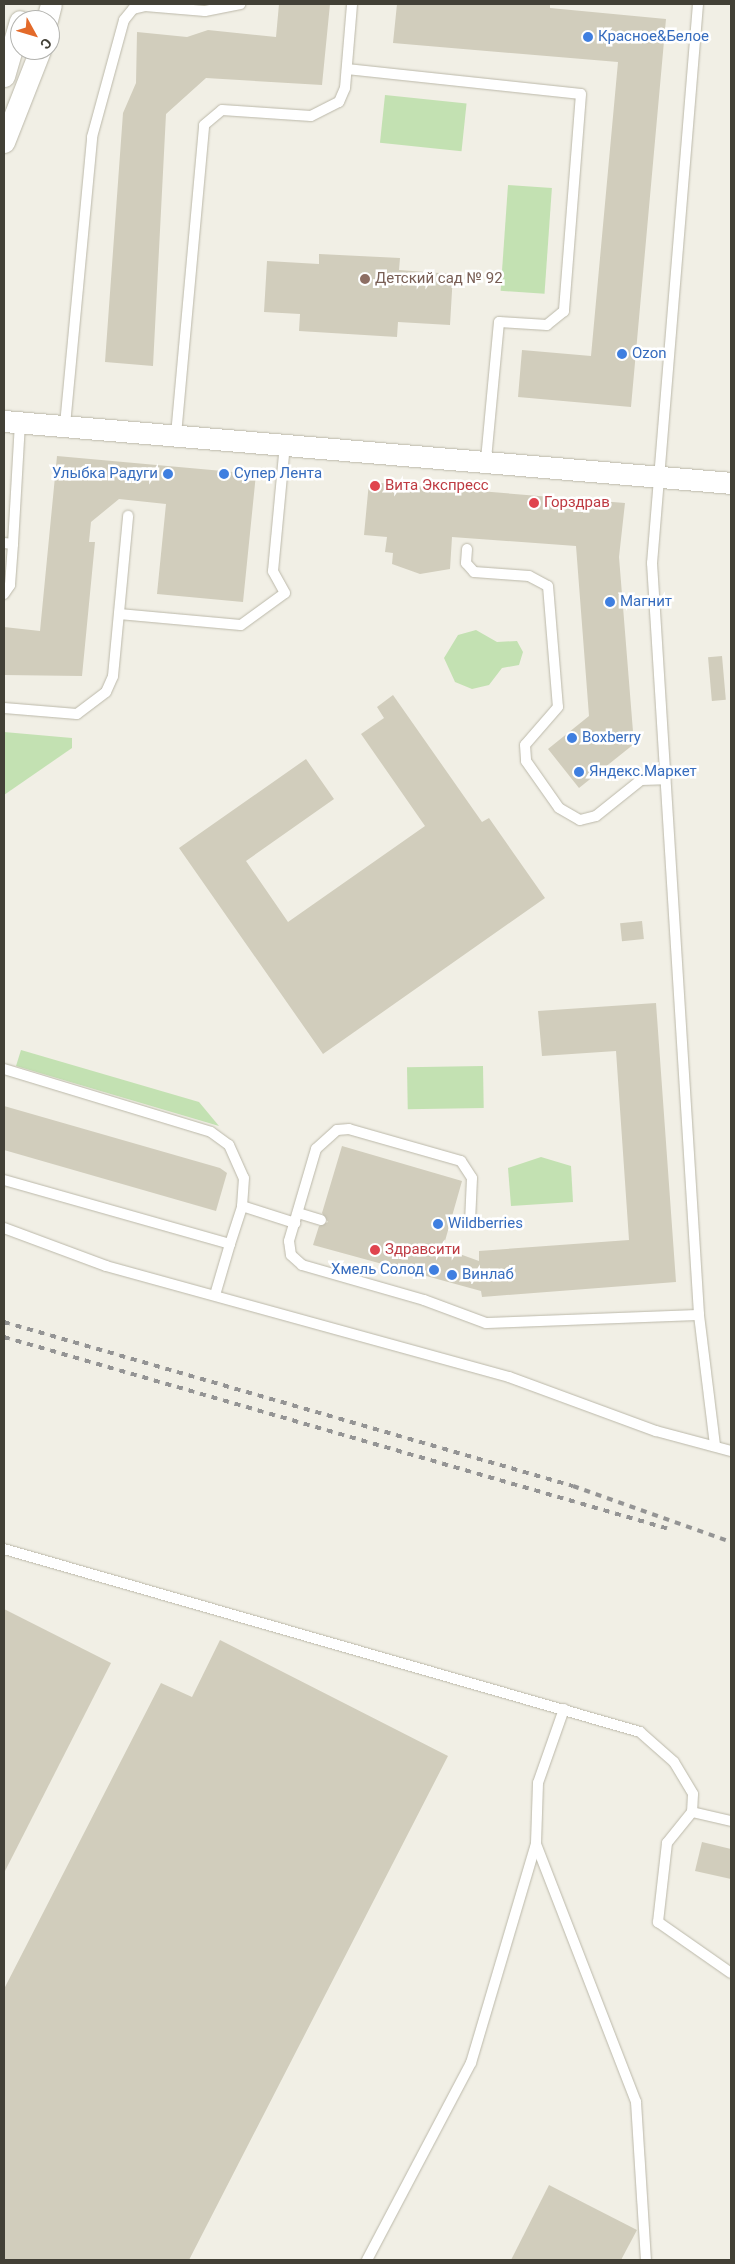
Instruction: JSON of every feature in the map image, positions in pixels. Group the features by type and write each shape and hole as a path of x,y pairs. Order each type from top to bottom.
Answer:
{"street":[{"path":"4,76 10,55"},
{"path":"4,142 36,60"},
{"path":"12,422 486,460 731,483"}],"lane":[{"path":"65,425 92,137 124,20 133,9 145,6 205,10 240,4"},
{"path":"176,434 204,125 222,110 311,116 326,112 342,95 347,68 352,4"},
{"path":"698,4 652,563 699,1316 715,1446"},
{"path":"347,68 581,94 564,311 546,325 499,322 486,460"},
{"path":"4,594 10,585 8,543 12,422"},
{"path":"119,614 241,625 285,593 273,572 285,443"},
{"path":"4,708 77,714 94,705 113,676 128,516"},
{"path":"467,549 466,563 474,572 529,576 548,586 558,707 525,745 526,761 559,808 580,820 596,816 641,780 666,778"},
{"path":"4,1069 211,1132 229,1145 244,1178 242,1206 215,1296"},
{"path":"470,1222 472,1178 460,1161 349,1128 337,1130 316,1149 289,1241 291,1255 302,1265 424,1300 486,1323 699,1316"},
{"path":"4,1180 230,1244"},
{"path":"242,1206 296,1218 321,1220"},
{"path":"4,1228 106,1266 509,1377 656,1431 731,1451"},
{"path":"4,1549 564,1709 650,1738 674,1762 693,1794 692,1812 667,1843 658,1922 731,1973"},
{"path":"367,2260 471,2063 536,1844 538,1783 564,1709"},
{"path":"692,1812 731,1821"},
{"path":"536,1844 636,2102 646,2260"}],"green space":[{"path":"385,95 467,104 462,151 380,143"},
{"path":"508,185 552,188 544,294 501,291"},
{"path":"476,630 497,642 517,641 523,652 519,665 502,668 489,685 472,689 455,682 444,658 458,635"},
{"path":"4,732 72,738 72,748 4,795"},
{"path":"21,1050 199,1102 219,1126 16,1066"},
{"path":"483,1066 484,1108 408,1109 407,1067"},
{"path":"541,1157 571,1166 573,1202 511,1206 508,1168"}],"building":[{"path":"279,4 330,4 322,85 206,78 166,114 153,366 105,362 123,113 136,83 137,32 187,37 208,30 276,37"},
{"path":"397,4 550,4 550,8 666,19 631,407 518,397 522,350 591,356 618,62 393,43"},
{"path":"319,254 400,258 399,270 453,274 450,325 398,322 397,337 299,331 300,314 264,312 267,261 319,264"},
{"path":"57,456 256,474 243,602 157,594 166,504 119,499 91,522 89,542 95,542 82,676 4,675 4,627 40,631"},
{"path":"369,482 625,503 619,557 634,744 579,788 548,749 589,716 576,546 452,537 450,569 420,574 392,564 393,553 385,552 387,537 364,535"},
{"path":"722,656 726,700 712,701 708,657"},
{"path":"393,695 482,822 489,818 545,898 323,1054 179,848 306,759 334,799 246,861 288,922 425,826 361,734 384,718 377,707"},
{"path":"642,921 644,939 622,941 620,923"},
{"path":"656,1003 676,1282 482,1297 481,1291 313,1245 319,1226 328,1222 322,1213 342,1146 462,1181 443,1248 479,1261 479,1251 629,1240 616,1051 542,1056 538,1011"},
{"path":"4,1106 220,1168 227,1173 216,1211 4,1150"},
{"path":"4,1609 111,1663 4,1873"},
{"path":"220,1640 448,1756 189,2260 4,2260 4,1989 161,1683 192,1697"},
{"path":"702,1842 731,1849 731,1879 695,1871"},
{"path":"549,2185 637,2230 621,2260 511,2260"}],"railway":[{"path":"4,1322 573,1486 731,1542"},
{"path":"4,1337 669,1529"}],"place":[{"name":"Красное&Белое","path":"588,37"},
{"name":"Детский сад № 92","path":"365,279"},
{"name":"Ozon","path":"622,354"},
{"name":"Улыбка Радуги","path":"168,474"},
{"name":"Супер Лента","path":"224,474"},
{"name":"Вита Экспресс","path":"375,486"},
{"name":"Горздрав","path":"534,503"},
{"name":"Магнит","path":"610,602"},
{"name":"Boxberry","path":"572,738"},
{"name":"Яндекс.Маркет","path":"579,772"},
{"name":"Wildberries","path":"438,1224"},
{"name":"Здравсити","path":"375,1250"},
{"name":"Хмель Солод","path":"434,1270"},
{"name":"Винлаб","path":"452,1275"}]}
